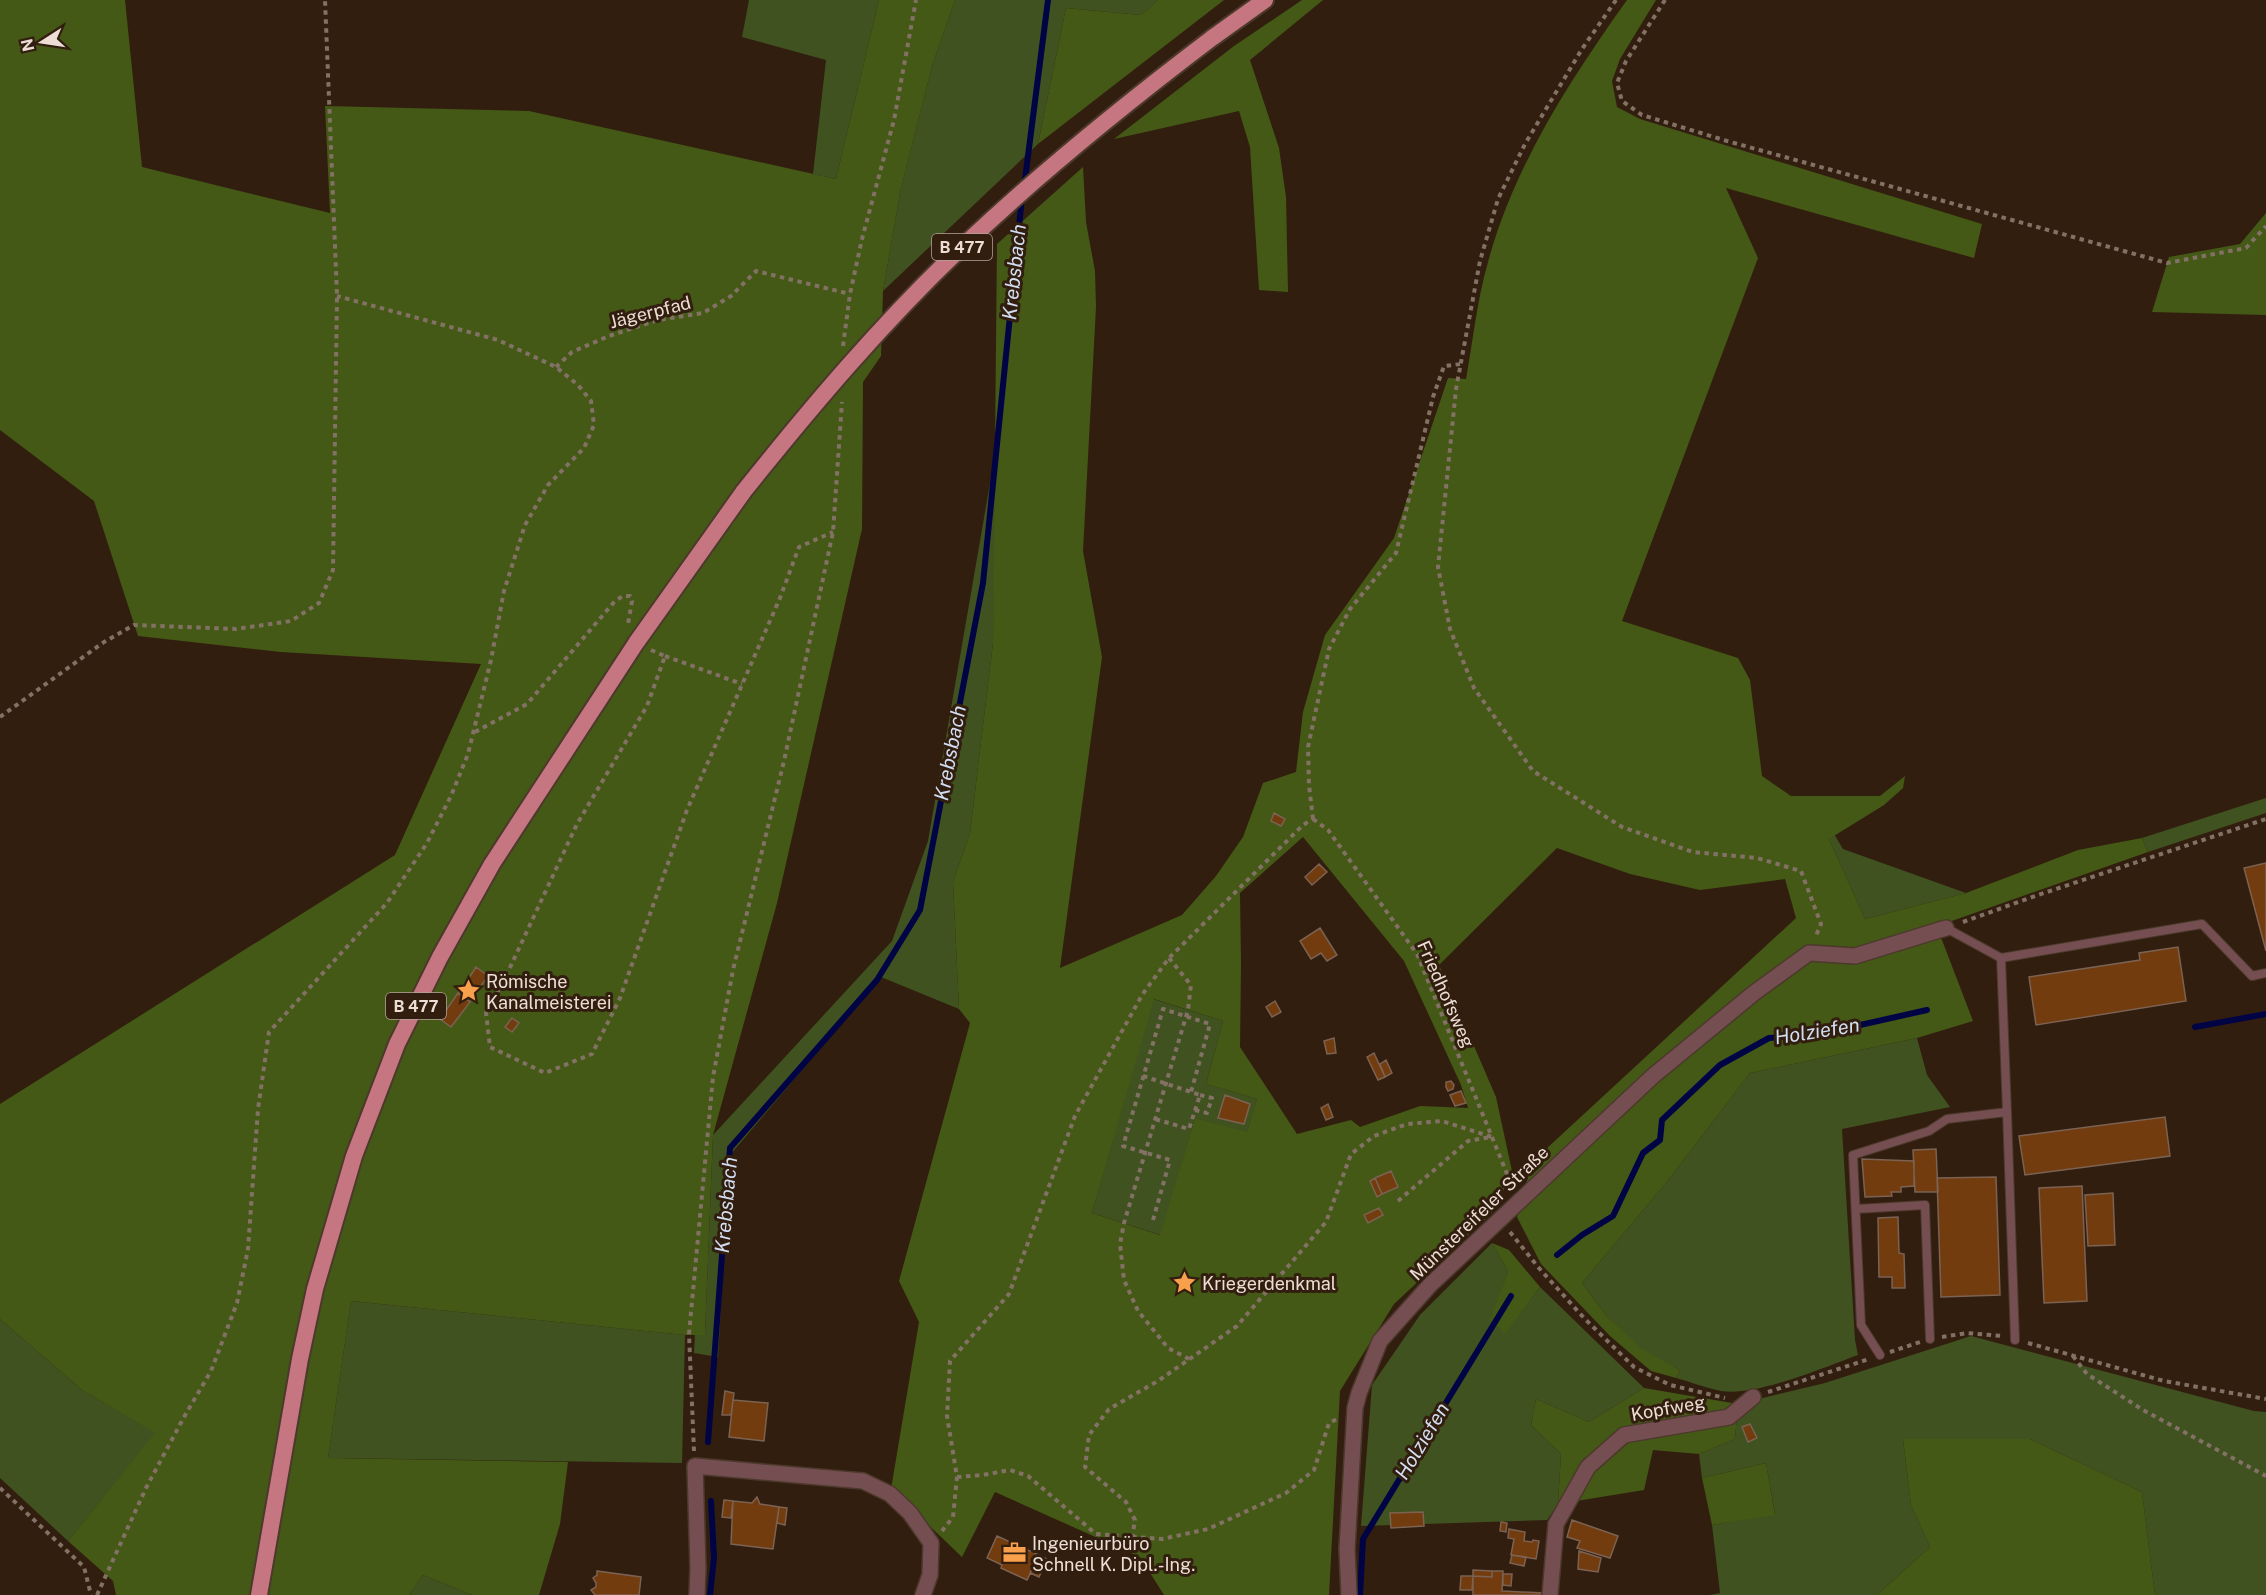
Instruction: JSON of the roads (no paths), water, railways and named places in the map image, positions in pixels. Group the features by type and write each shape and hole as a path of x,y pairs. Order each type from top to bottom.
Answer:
{"main road":[{"name":"B 477","path":"259,1595 300,1359 315,1289 354,1156 397,1044 440,957 477,890 636,643 744,491 850,363 960,248 1040,176 1094,129 1265,0"}],"street":[{"name":"Münstereifeler Straße","path":"1348,1595 1347,1549 1355,1408 1380,1341 1430,1284 1653,1076 1754,993 1809,953 1855,956 1946,928"},
{"name":"Kopfweg","path":"1550,1595 1556,1524 1588,1467 1624,1436 1729,1417 1753,1397"},
{"path":"697,1595 695,1466 863,1481 890,1494 910,1513 931,1543 930,1575 923,1595"}],"lane":[{"path":"1946,928 2001,958 2202,924 2252,976 2266,973"},
{"path":"2001,958 2015,1340"},
{"path":"1880,1355 1861,1325 1853,1155 1929,1131 1947,1119 2007,1112"},
{"path":"1856,1209 1925,1205 1930,1339"}],"waterway":[{"name":"Krebsbach","path":"1024,187 1048,0"},
{"name":"Krebsbach","path":"708,1442 730,1148 877,980 920,910 983,583 1022,197"},
{"name":"Holziefen","path":"1557,1255 1582,1235 1613,1216 1643,1153 1660,1140 1662,1120 1720,1065 1769,1038 1820,1034 1927,1010"},
{"name":"Holziefen","path":"2195,1027 2266,1014"},
{"name":"Holziefen","path":"1360,1595 1363,1539 1511,1296"},
{"name":"Krebsbach","path":"710,1595 714,1558 711,1501"}],"place":[{"name":"Römische Kanalmeisterei","path":"468,991"},
{"name":"Kriegerdenkmal","path":"1184,1283"},
{"name":"Ingenieurbüro Schnell K. Dipl.-Ing.","path":"1014,1553"}]}
